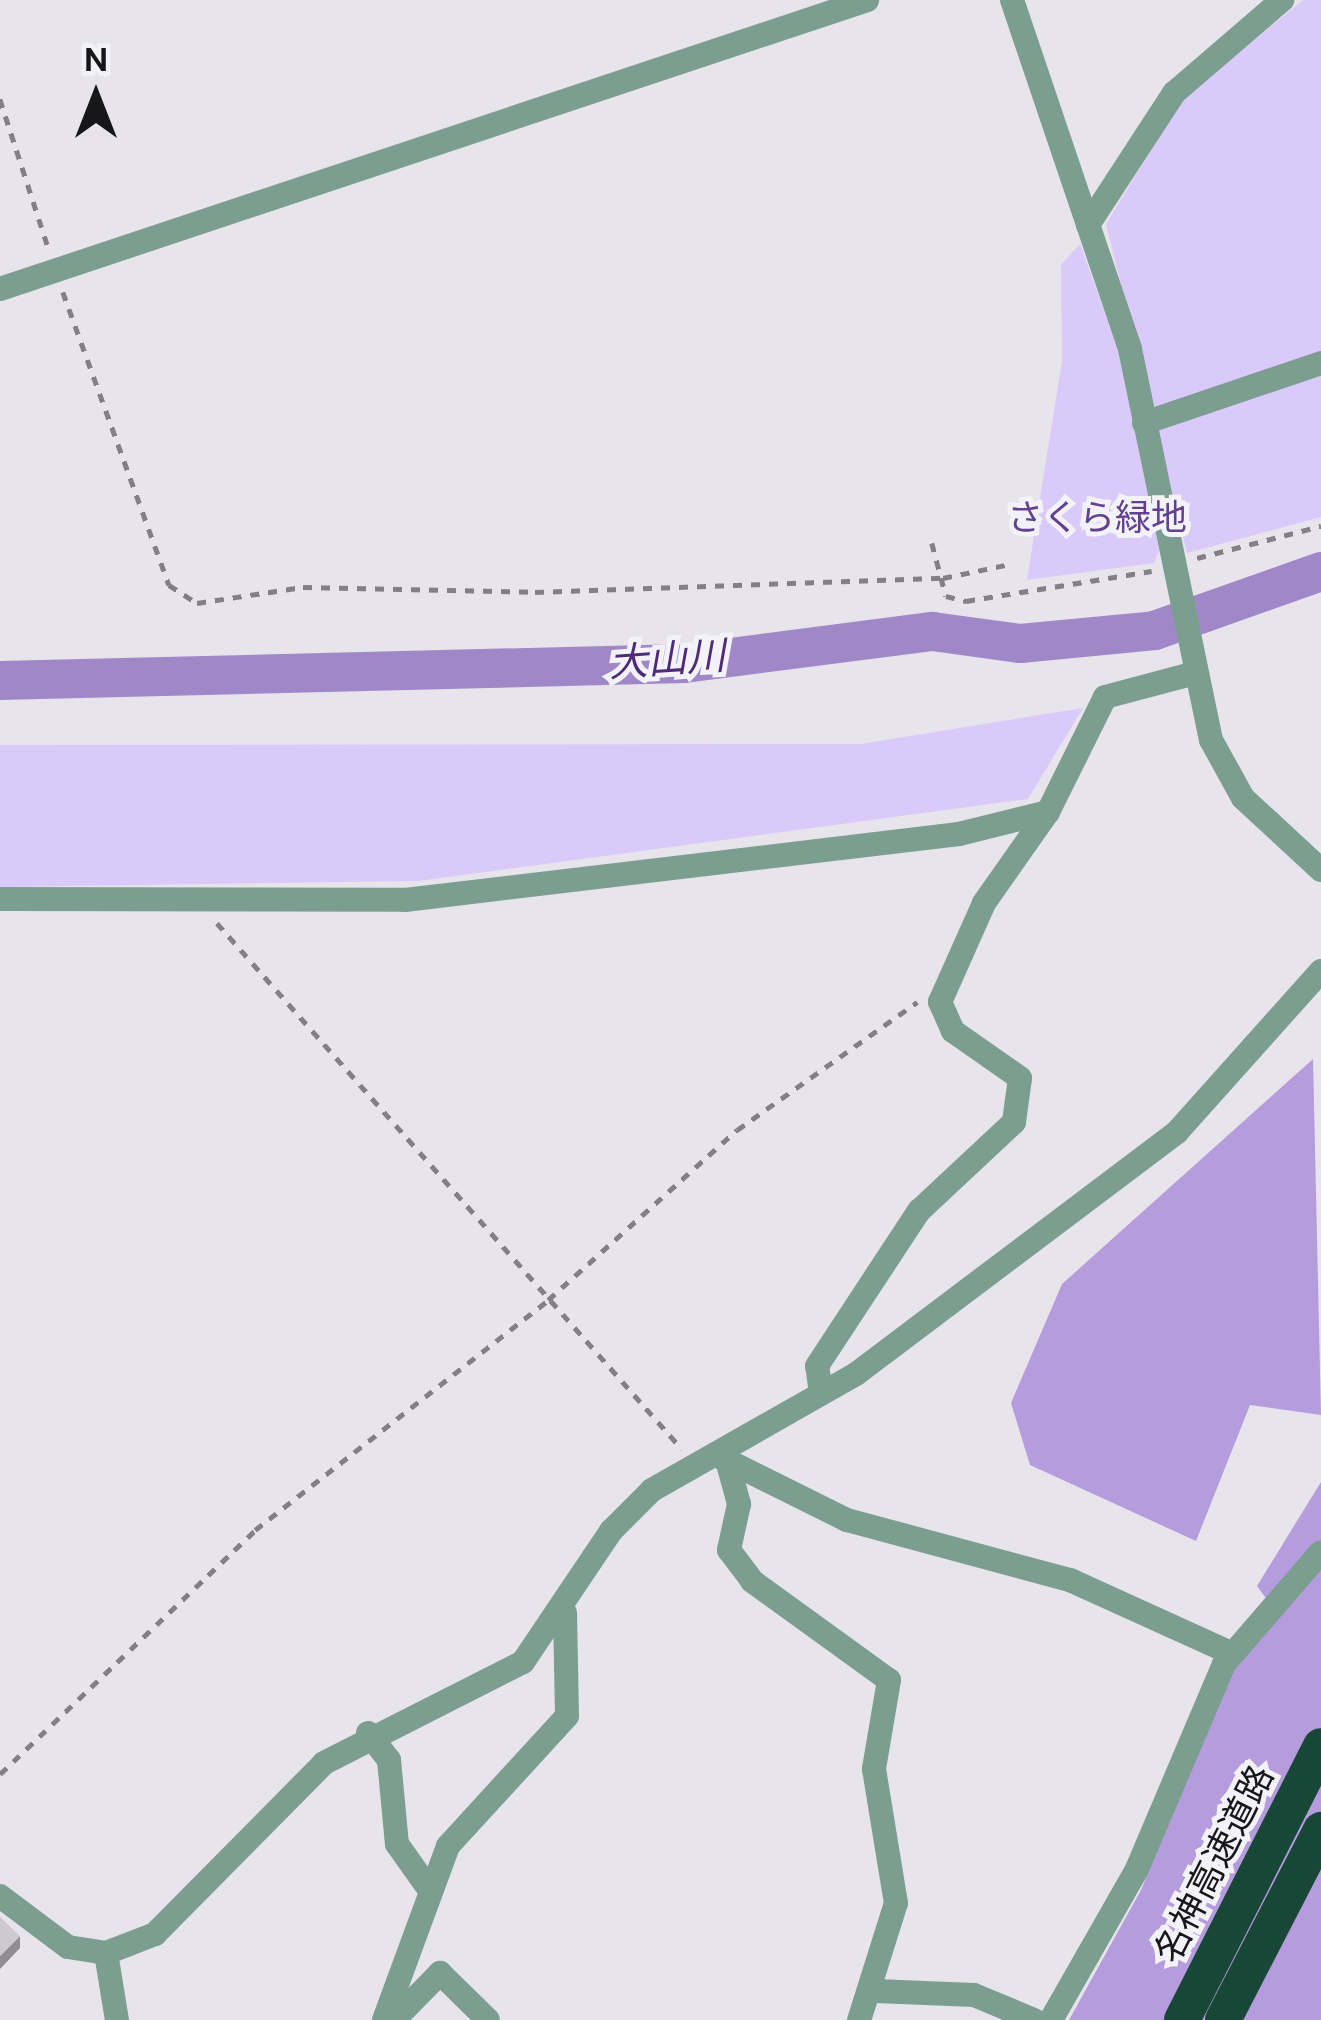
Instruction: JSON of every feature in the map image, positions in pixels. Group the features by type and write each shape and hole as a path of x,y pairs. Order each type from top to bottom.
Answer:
{"highway":[{"name":"名神高速道路","path":"1182,2020 1321,1746"},
{"path":"1223,2020 1321,1830"}],"street":[{"path":"0,289 867,0"},
{"path":"1012,0 1088,225 1144,423 1195,670 1227,774 1321,870"},
{"path":"1088,225 1174,93 1282,0"},
{"path":"1144,423 1321,363"},
{"path":"821,1393 817,1366 919,1211 1014,1122 1020,1078 953,1030 942,985 1048,812 1105,698 1195,670"},
{"path":"0,899 192,894 404,900 959,834 1048,812"},
{"path":"0,1896 50,1939 106,1953 176,1918 294,1788 368,1733 496,1679 565,1613 611,1531 711,1458 821,1393 1177,1132 1321,971"},
{"path":"711,1458 847,1520 1070,1580 1231,1654"},
{"path":"711,1458 739,1504 729,1550 752,1581 889,1680 874,1769 896,1903 876,1991 859,2020"},
{"path":"1051,2020 1137,1869 1231,1654 1321,1552"},
{"path":"384,2020 426,1885 567,1716 565,1613"},
{"path":"368,1733 389,1760 397,1844 426,1885"},
{"path":"106,1953 117,2020"},
{"path":"394,2020 440,1973 488,2020"},
{"path":"876,1991 974,1995 1034,2020"}],"path":[{"path":"0,99 169,585 197,603 303,587 378,595 940,578 1006,565"},
{"path":"932,543 946,596 966,601 1175,573 1321,526"},
{"path":"192,894 548,1300 711,1458"},
{"path":"0,1774 255,1530 548,1300 737,1130 942,985"}],"green space":[{"path":"1303,0 1321,0 1321,517 1187,553 1106,224 1182,99"},
{"name":"さくら緑地","path":"1080,244 1119,352 1159,550 1154,563 1027,580 1062,361 1061,265"},
{"path":"1083,708 1028,799 418,881 0,887 0,745 861,744"}],"shaded area":[{"path":"1313,1059 1321,1415 1250,1405 1196,1541 1030,1465 1011,1403 1062,1284"},
{"path":"1321,1482 1321,2020 1069,2020 1141,1890 1235,1664 1278,1615 1257,1586"}],"building":[{"path":"0,1917 20,1936 0,1956"}],"waterway":[{"name":"大山川","path":"0,680 684,663 932,631 1020,643 1154,630 1321,571"}]}
